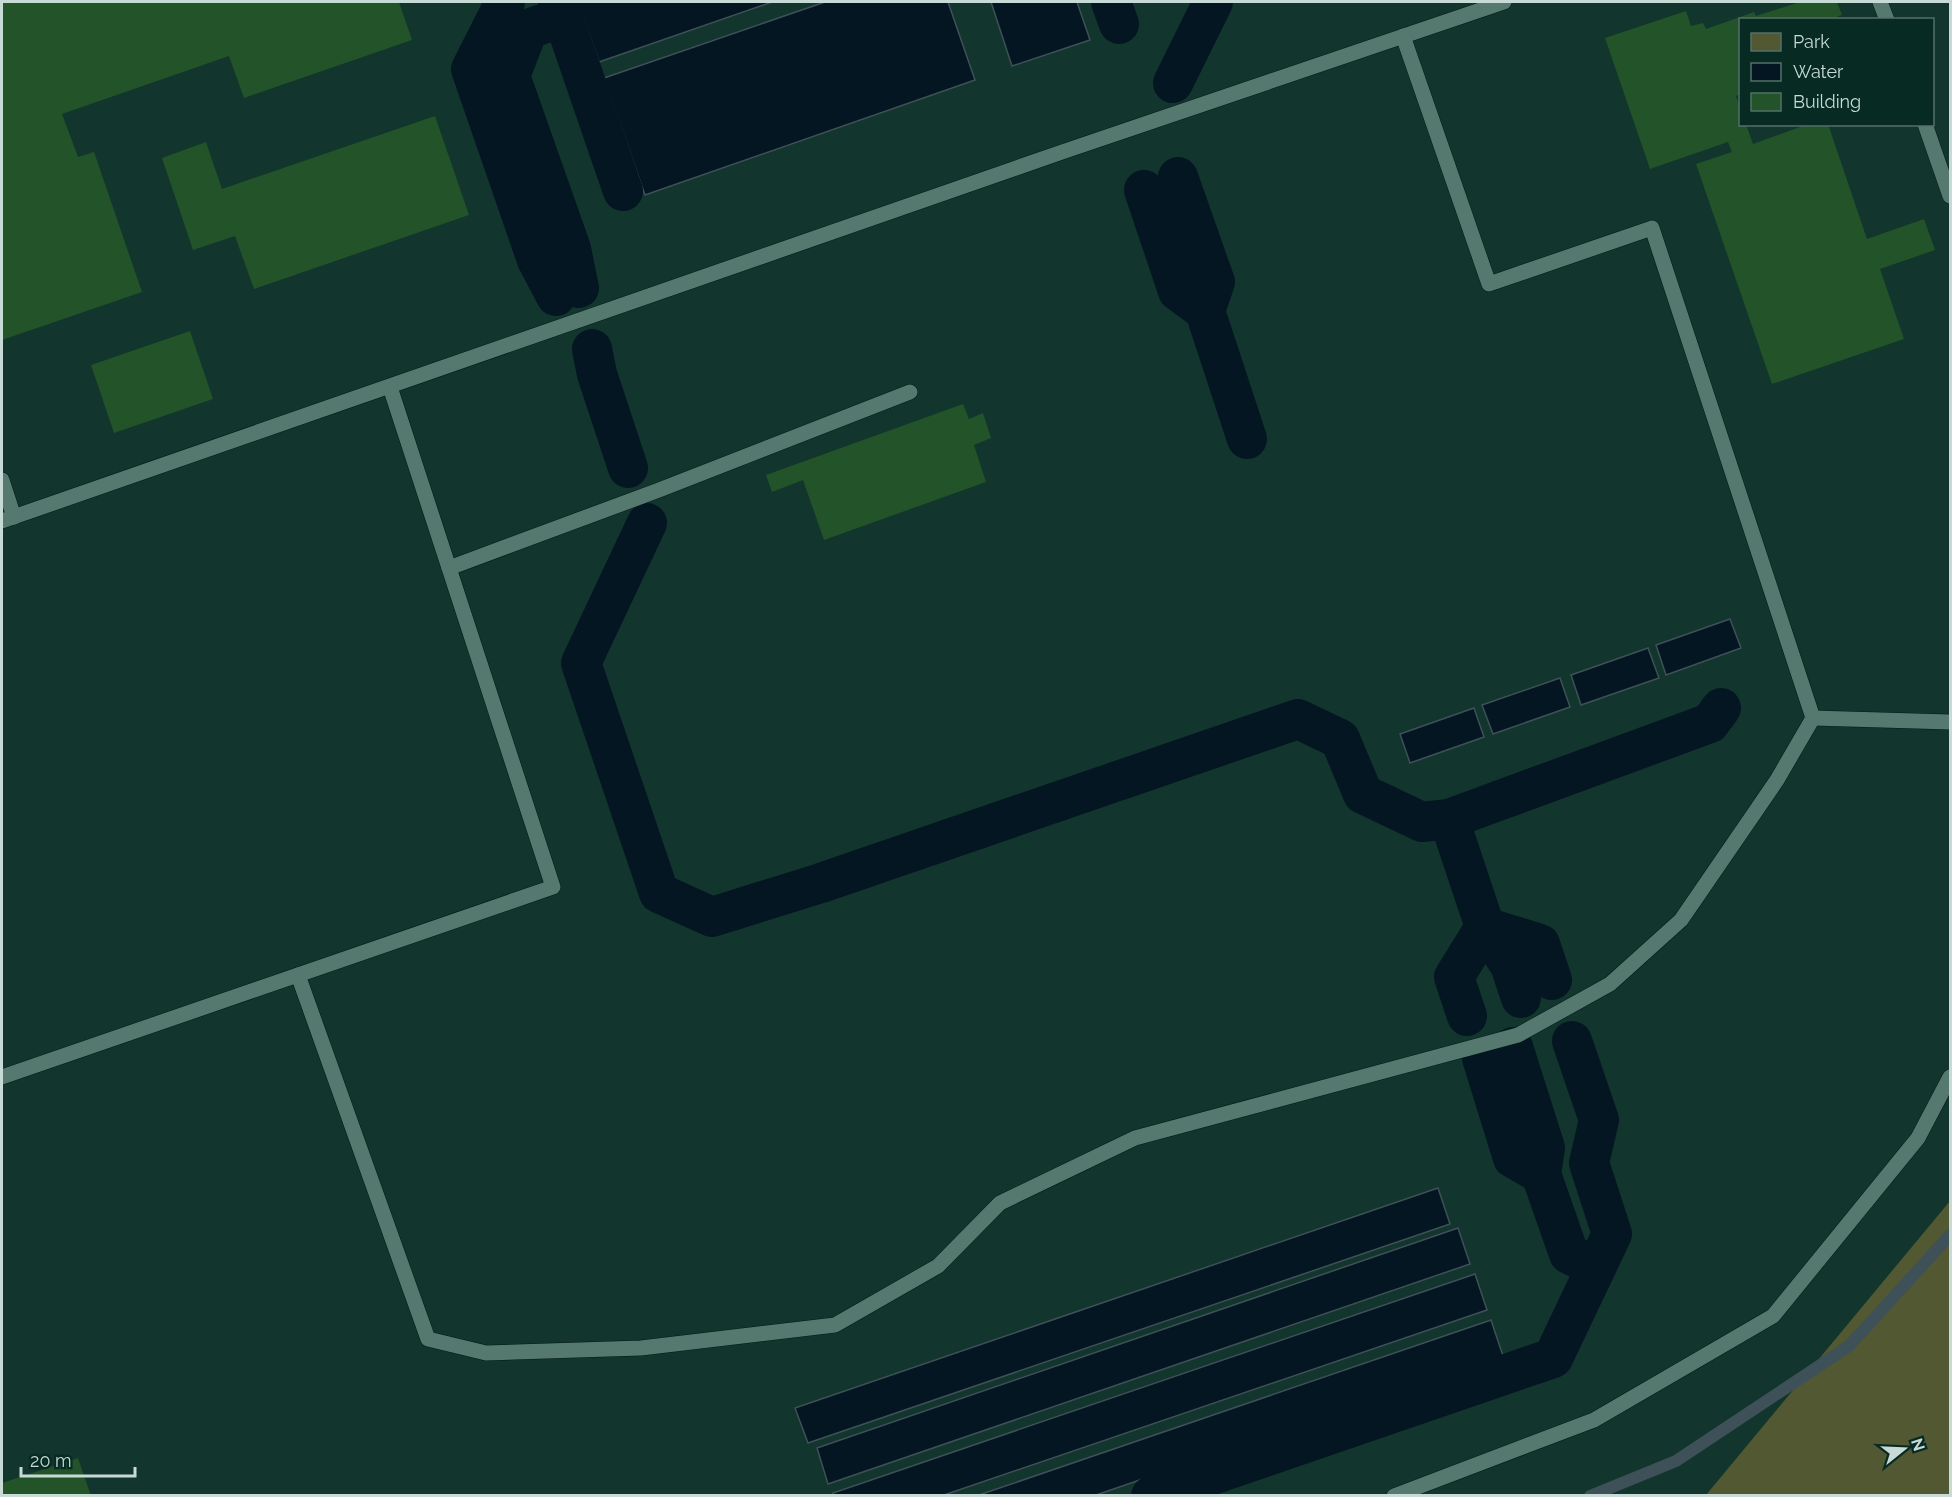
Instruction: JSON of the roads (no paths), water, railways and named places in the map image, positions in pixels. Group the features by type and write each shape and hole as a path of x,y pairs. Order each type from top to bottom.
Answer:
{"lane":[{"path":"2,480 8,519 1065,151 1504,2"},
{"path":"1880,2 1886,18"},
{"path":"298,975 428,1339 486,1353 641,1348 835,1325 938,1266 1000,1203 1135,1138 1328,1088 1518,1035 1610,984 1681,920 1777,780 1813,718 1652,228 1489,284 1403,36"},
{"path":"1926,126 1950,196"},
{"path":"2,1077 553,887 390,387"},
{"path":"449,568 659,490 910,392"},
{"path":"1813,718 1950,722"},
{"path":"1394,1496 1594,1420 1773,1316 1918,1138 1950,1077"}],"water":[{"path":"578,2 772,2 599,62"},
{"path":"825,2 948,2 975,80 645,195 604,78"},
{"path":"991,2 1077,2 1090,40 1012,66"},
{"path":"1730,619 1741,648 1666,675 1656,645"},
{"path":"1648,648 1659,678 1581,705 1571,675"},
{"path":"1560,678 1570,707 1493,734 1482,705"},
{"path":"1474,708 1484,737 1410,763 1400,734"},
{"path":"1438,1188 1450,1224 808,1443 795,1408"},
{"path":"1458,1228 1470,1264 828,1484 817,1448"},
{"path":"1475,1274 1487,1310 944,1495 833,1496 833,1493"},
{"path":"1491,1320 1503,1356 1096,1495 979,1495"}],"waterway":[{"path":"505,2 471,69 537,260 556,296"},
{"path":"558,2 623,191"},
{"path":"1111,2 1119,24"},
{"path":"1173,83 1213,2"},
{"path":"563,17 528,29 510,76 571,249 579,288"},
{"path":"1178,177 1215,282 1205,311"},
{"path":"1144,190 1178,291 1205,311 1247,439"},
{"path":"592,349 597,374 628,468"},
{"path":"647,523 581,663 659,893 712,917 821,883 1298,719 1340,739 1363,794 1422,822 1449,819 1485,927 1510,965 1521,998"},
{"path":"1449,819 1710,723 1721,708"},
{"path":"1485,927 1540,944 1552,980"},
{"path":"1467,1016 1454,977 1485,927"},
{"path":"1151,1496 1553,1358 1612,1234 1589,1163 1599,1120 1572,1041"},
{"path":"1513,1047 1545,1148 1541,1174 1569,1254 1596,1267"},
{"path":"1482,1058 1513,1158 1541,1174"},
{"path":"1590,1496 1676,1461 1849,1346 1950,1235"}]}
